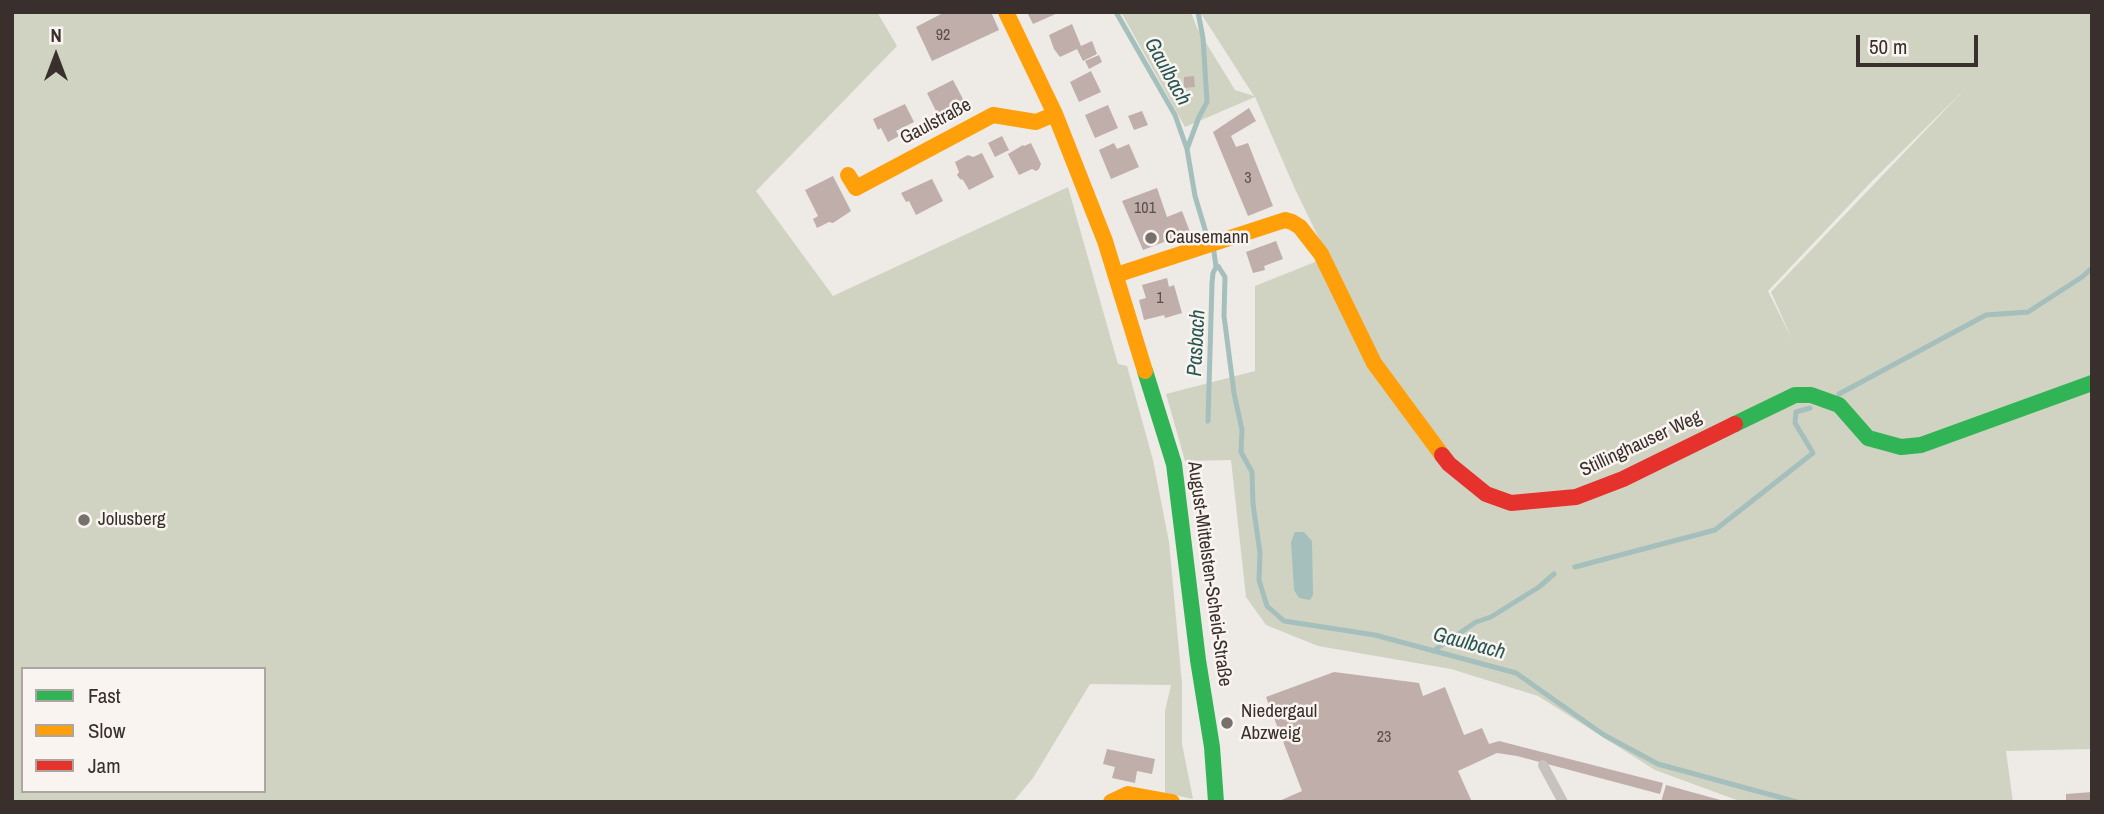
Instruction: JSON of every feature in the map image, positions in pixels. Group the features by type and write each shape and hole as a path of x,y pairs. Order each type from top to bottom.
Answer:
{"street":[{"path":"1006,12 1055,114 1081,176 1116,275"},
{"name":"Gaulstraße","path":"848,175 856,188 993,115 1036,122 1055,114"},
{"name":"Stillinghauser Weg","path":"1116,275 1285,220 1300,227 1321,254 1374,363 1449,464 1486,494 1511,503 1576,497 1623,479 1795,395 1811,395 1839,405 1868,438 1901,447 1921,445 2092,383"},
{"name":"August-Mittelsten-Scheid-Straße","path":"1116,275 1174,464 1198,660 1212,747 1216,802"},
{"path":"1111,802 1128,794 1172,802"}],"lane":[{"path":"1543,765 1563,802"}],"green space":[{"path":"12,12 877,12 897,46 756,191 833,296 1068,187 1118,364 1127,366 1153,460 1169,542 1182,683 1182,744 1193,799 1165,793 1165,711 1171,685 1090,684 1033,778 1013,802 12,802"},
{"path":"1121,12 1191,12 1197,28 1235,90 1254,96 1200,12 2092,12 2092,749 2006,751 2013,802 1742,802 1655,770 1538,696 1451,669 1318,646 1266,625 1246,597 1231,460 1185,461 1166,394 1255,371 1255,286 1320,260 1366,335 1295,189 1255,97 1185,127","holes":["1965,89 1771,292 1792,339 1768,291 1874,179"]}],"water":[{"path":"1295,532 1304,532 1312,541 1313,595 1310,600 1299,598 1294,590 1291,542"}],"building":[{"path":"945,12 991,12 999,30 932,61 916,27"},
{"path":"1027,12 1060,12 1033,24"},
{"path":"1072,24 1081,46 1092,41 1097,54 1083,61 1077,49 1060,57 1049,35"},
{"path":"1099,55 1102,62 1089,69 1085,61"},
{"path":"1091,71 1101,92 1079,102 1070,82"},
{"path":"1194,76 1195,87 1184,88 1184,77"},
{"path":"953,80 965,103 939,117 927,93"},
{"path":"905,104 914,122 896,131 899,136 888,142 873,119"},
{"path":"1108,105 1118,128 1095,138 1085,115"},
{"path":"1249,108 1256,121 1231,136 1236,147 1248,143 1273,206 1248,216 1213,132"},
{"path":"1142,111 1148,125 1134,130 1128,116"},
{"path":"1002,136 1009,150 995,157 988,143"},
{"path":"1031,143 1041,164 1036,171 1032,169 1019,175 1008,154"},
{"path":"1114,143 1117,149 1129,144 1139,167 1111,179 1099,150"},
{"path":"982,153 994,177 969,190 957,175 959,172 955,162 968,155 973,157"},
{"path":"833,176 851,211 833,223 829,222 817,228 813,219 818,216 805,190"},
{"path":"932,179 943,201 916,215 909,201 906,202 901,193"},
{"path":"1157,188 1167,217 1182,211 1190,232 1143,250 1122,201"},
{"path":"1276,241 1283,259 1264,266 1265,270 1253,273 1246,252"},
{"path":"1167,278 1169,287 1174,285 1182,313 1144,320 1139,300 1146,298 1142,285"},
{"path":"1334,672 1419,683 1423,696 1445,687 1464,735 1482,728 1489,744 1499,741 1663,783 1660,794 1497,753 1458,771 1472,802 1277,802 1302,791 1266,697"},
{"path":"1107,749 1155,759 1152,774 1137,771 1135,783 1112,778 1115,767 1103,764"},
{"path":"1666,785 1724,801 1724,802 1661,802"},
{"path":"2092,792 2092,802 2066,802 2066,794"}],"waterway":[{"name":"Gaulbach","path":"1116,12 1175,115 1187,149"},
{"path":"1198,12 1203,38 1207,102 1187,149 1195,196 1207,236"},
{"name":"Gaulbach","path":"1214,252 1216,267 1218,266 1225,277 1224,316 1234,393 1242,430 1241,452 1252,472 1253,504 1260,553 1259,580 1267,606 1284,621 1375,635 1516,673 1604,735 1658,764 1797,802"},
{"name":"Pasbach","path":"1208,421 1212,283 1216,267"},
{"path":"1839,394 1986,315 2028,312 2092,268"},
{"path":"1575,567 1715,530 1813,453 1795,423 1796,412 1810,408"},
{"path":"1433,651 1476,622 1491,617 1539,587 1554,574"}],"traffic: fast":[{"path":"1145,371 1174,464 1198,660 1212,747 1216,802"},
{"path":"1735,424 1795,395 1811,395 1839,405 1868,438 1901,447 1921,445 2092,383"}],"traffic: slow":[{"path":"1006,12 1055,114 1105,241 1145,371"},
{"path":"848,175 856,188 993,115 1036,122 1055,114"},
{"path":"1116,275 1285,220 1292,222 1300,227 1321,254 1374,363 1442,455"},
{"path":"1111,802 1128,794 1172,802"}],"traffic: jam":[{"path":"1442,455 1486,494 1511,503 1576,497 1623,479 1735,424"}],"place":[{"name":"Causemann","path":"1151,238"},
{"name":"Jolusberg","path":"84,520"},
{"name":"Niedergaul Abzweig","path":"1227,723"}]}
